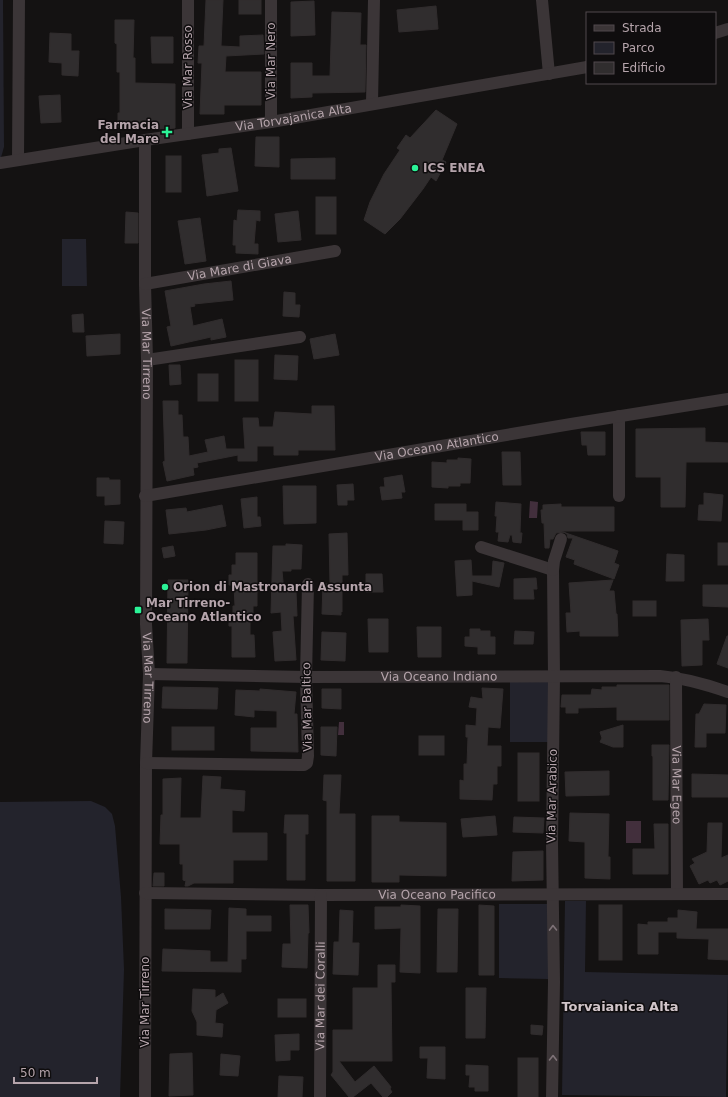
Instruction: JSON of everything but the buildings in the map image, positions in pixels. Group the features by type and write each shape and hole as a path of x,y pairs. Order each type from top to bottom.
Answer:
{"street":[{"path":"18,160 19,0"},
{"name":"Via Mar Rosso","path":"188,0 188,134"},
{"name":"Via Mar Nero","path":"271,0 271,122"},
{"path":"372,103 374,0"},
{"path":"542,0 549,74"},
{"path":"716,33 728,29"},
{"name":"Via Torvajanica Alta","path":"0,163 271,122 372,103 586,67"},
{"name":"Via Mar Tirreno","path":"145,140 145,284 147,360 146,624 149,674 146,763 145,1097"},
{"name":"Via Mare di Giava","path":"145,284 335,251"},
{"path":"147,360 300,337"},
{"name":"Via Oceano Atlantico","path":"146,496 728,399"},
{"path":"619,416 620,496"},
{"name":"Via Mar Arabico","path":"552,1097 554,982 552,895 554,677 553,570 554,561 562,539"},
{"path":"481,547 553,570"},
{"name":"Via Mar Baltico","path":"146,763 304,765 307,763 306,677 308,584"},
{"name":"Via Oceano Indiano","path":"149,674 306,677 676,677 728,692"},
{"name":"Via Mar Egeo","path":"676,677 677,893"},
{"name":"Via Oceano Pacifico","path":"145,893 321,895 728,894"},
{"name":"Via Mar dei Coralli","path":"320,1097 321,895"}],"green space":[{"path":"0,0 3,0 4,147 0,161"},
{"path":"62,239 86,239 87,286 62,286"},
{"path":"510,681 548,681 548,742 510,742"},
{"path":"91,801 105,807 112,814 115,826 121,897 124,969 120,1097 0,1097 0,802"},
{"path":"565,901 586,901 585,972 728,975 726,1097 562,1095"},
{"path":"499,904 548,904 548,979 499,978"}],"shaded area":[{"path":"530,501 538,502 537,518 529,518"},
{"path":"339,722 344,722 344,735 338,735"},
{"path":"626,821 641,821 641,843 626,843"}],"place":[{"name":"Farmacia del Mare","path":"167,132"},
{"name":"ICS ENEA","path":"415,168"},
{"name":"Orion di Mastronardi Assunta","path":"165,587"},
{"name":"Mar Tirreno- Oceano Atlantico","path":"138,610"}],"district":[{"name":"Torvaianica Alta","path":"620,1006"}]}
